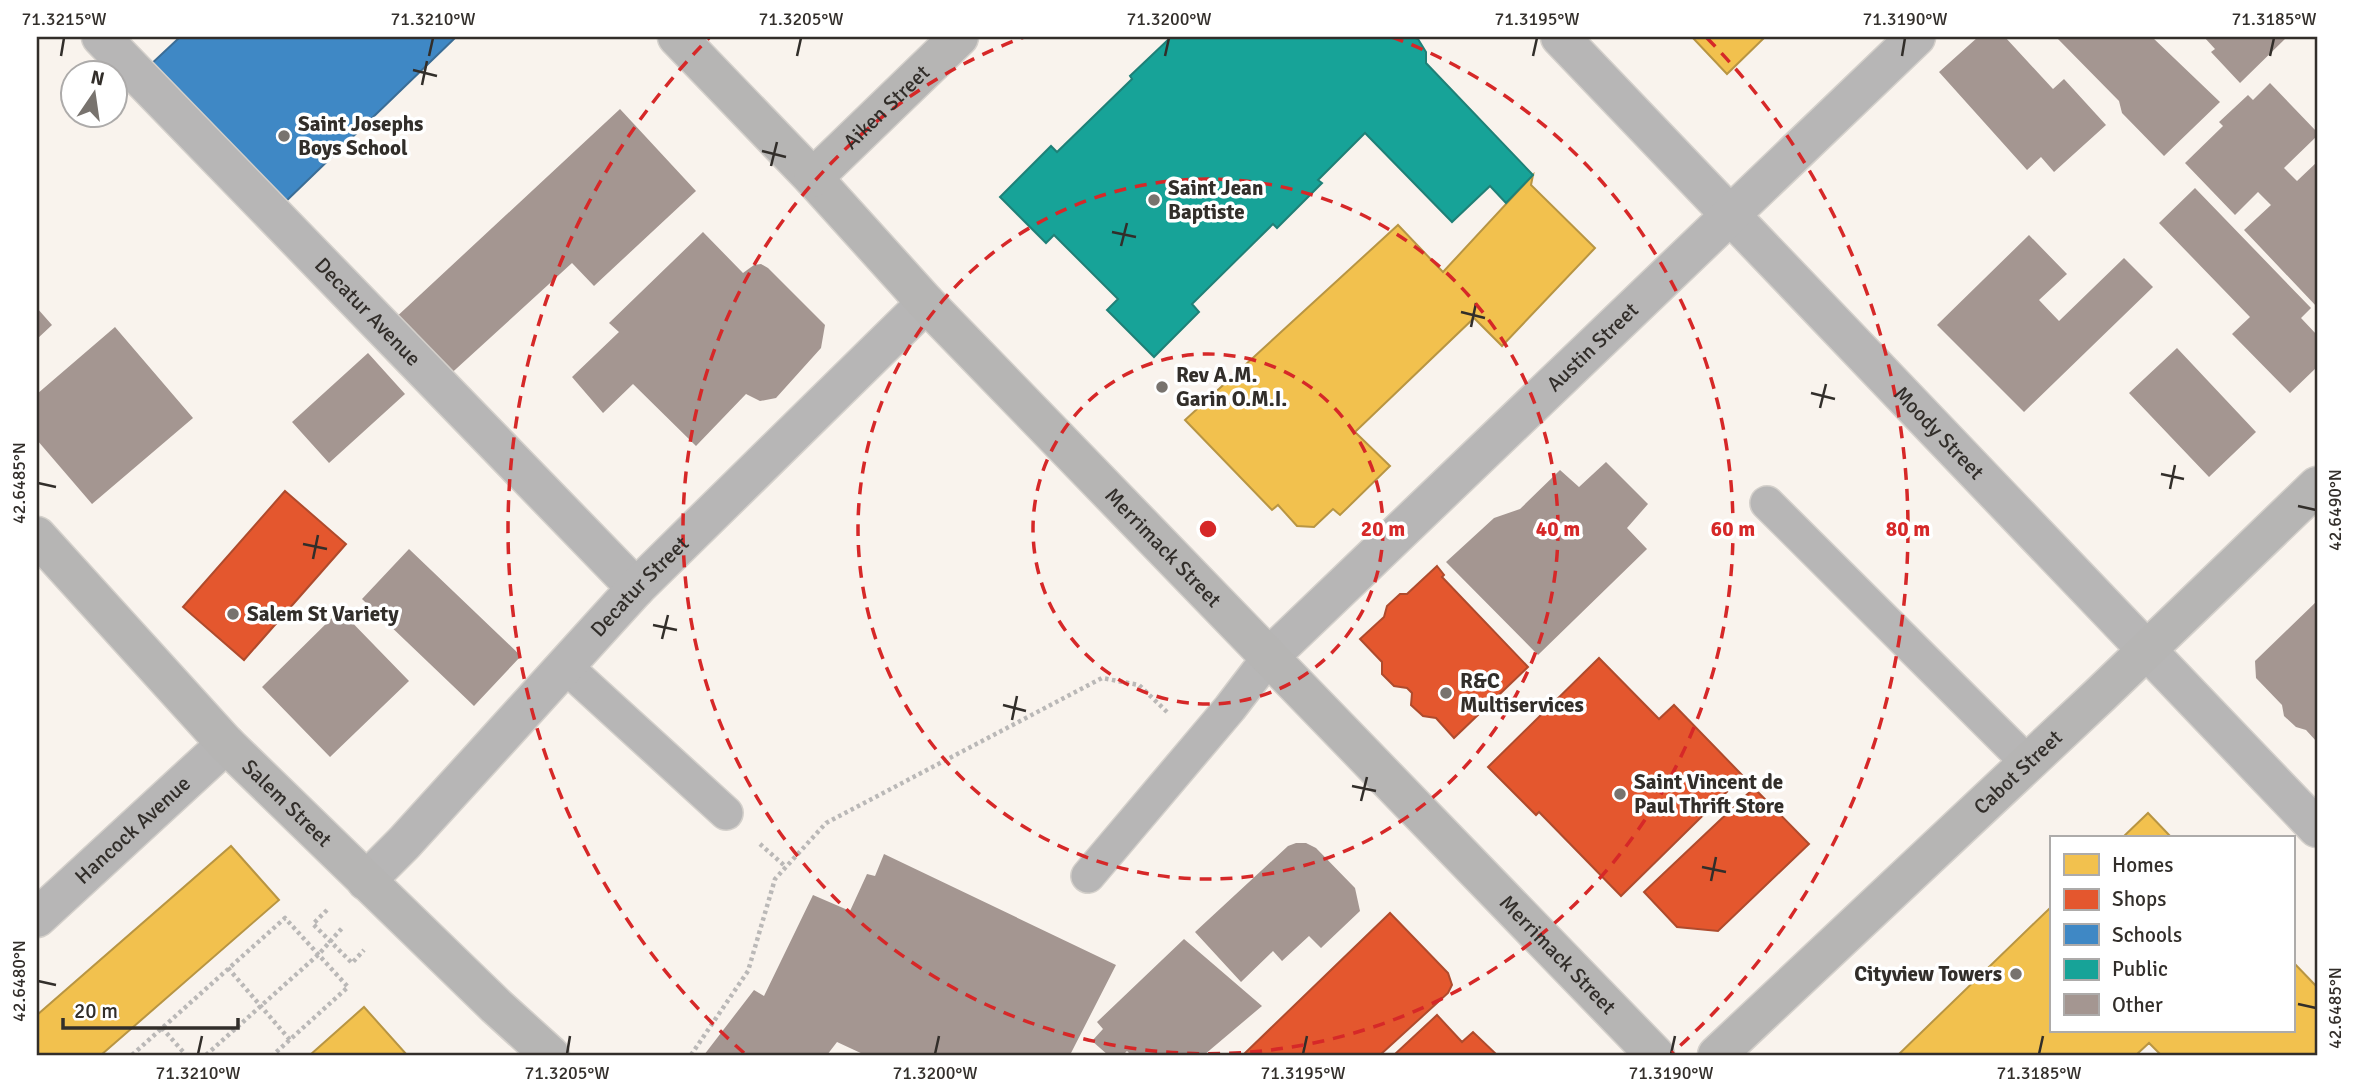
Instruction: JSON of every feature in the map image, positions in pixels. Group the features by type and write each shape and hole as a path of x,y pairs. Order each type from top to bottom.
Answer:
{"main road":[{"name":"Merrimack Street","path":"677,37 813,178 926,303 1655,1055"},
{"name":"Aiken Street","path":"813,178 959,37"},
{"name":"Cabot Street","path":"1717,1055 2028,763 2317,486"},
{"name":"Salem Street","path":"37,536 226,744 550,1055"}],"street":[{"name":"Decatur Avenue","path":"101,37 636,588"},
{"name":"Moody Street","path":"1560,37 2317,828"},
{"name":"Austin Street","path":"1269,657 1916,37"},
{"name":"Decatur Street","path":"366,881 404,843 636,588 926,303"},
{"name":"Hancock Avenue","path":"37,918 226,744"}],"lane":[{"path":"1767,503 2028,763"},
{"path":"1087,877 1200,745 1269,657"},
{"path":"565,666 726,813"}],"path":[{"path":"691,1055 748,971 775,879 826,823 1102,678 1139,685 1200,745"},
{"path":"327,909 313,924 352,963 366,948"},
{"path":"132,1055 285,918 348,987 273,1055"},
{"path":"206,1055 319,954 344,926"},
{"path":"228,968 290,1040"},
{"path":"162,1028 186,1055"}],"building: Homes":[{"path":"1692,37 1765,37 1727,74"},
{"path":"1533,175 1531,185 1595,248 1502,346 1474,318 1355,432 1390,466 1340,515 1333,509 1314,527 1297,526 1278,505 1272,510 1185,420 1398,225 1443,272"},
{"path":"2148,813 2170,836 2124,836"},
{"path":"231,846 279,900 101,1055 37,1055 37,1015"},
{"name":"Cityview Towers","path":"2050,908 2050,1032 2294,1032 2294,963 2317,987 2317,1055 2161,1055 2149,1043 2136,1055 1898,1055"},
{"path":"364,1007 407,1055 310,1055"}],"building: Shops":[{"path":"285,491 346,544 244,660 183,607"},
{"path":"1437,566 1444,575 1442,577 1528,667 1454,738 1436,718 1423,716 1411,705 1412,693 1407,688 1394,686 1382,674 1382,662 1360,639 1384,617 1387,606 1400,594 1407,594"},
{"name":"Saint Vincent de Paul Thrift Store","path":"1599,658 1659,719 1674,705 1743,776 1621,896 1539,812 1536,815 1488,767"},
{"path":"1754,788 1809,844 1718,931 1677,927 1644,892"},
{"path":"1390,913 1448,973 1452,985 1448,993 1380,1055 1243,1055"},
{"path":"1437,1015 1462,1042 1473,1032 1497,1055 1394,1055"}],"building: Schools":[{"name":"Saint Josephs Boys School","path":"180,37 456,37 282,205 148,67"}],"building: Public":[{"name":"Saint Jean Baptiste","path":"1171,37 1413,37 1418,39 1426,52 1426,63 1533,175 1506,203 1490,186 1452,222 1365,133 1318,180 1322,183 1277,228 1273,224 1192,304 1199,312 1154,357 1107,310 1118,299 1054,235 1046,243 1000,197 1051,146 1057,152"}],"building: Other":[{"path":"1978,37 2005,37 2053,89 2064,79 2106,125 2054,172 2041,157 2027,170 1939,72"},
{"path":"2056,37 2152,37 2220,102 2164,156 2122,113 2119,101"},
{"path":"2204,37 2287,37 2240,83 2211,52 2215,49"},
{"path":"2270,83 2317,132 2317,136 2284,168 2297,181 2317,162 2317,307 2244,230 2271,205 2258,192 2235,215 2185,163 2223,126 2219,122 2248,95 2253,100"},
{"path":"620,109 696,191 594,286 572,263 445,379 392,321"},
{"path":"2195,188 2311,308 2301,318 2317,335 2317,367 2290,393 2232,334 2250,317 2159,223"},
{"path":"703,232 743,273 754,265 761,264 768,268 825,325 821,348 776,398 760,401 746,394 696,446 633,384 603,413 572,377 619,332 609,323"},
{"path":"2029,235 2067,274 2039,300 2059,321 2124,258 2153,287 2024,412 1937,325"},
{"path":"37,308 52,325 37,339"},
{"path":"115,327 193,418 92,504 37,440 37,394"},
{"path":"2177,348 2256,432 2209,477 2129,393"},
{"path":"368,353 405,394 329,463 292,422"},
{"path":"1606,462 1648,504 1627,528 1647,549 1538,655 1446,562 1494,518 1520,509 1560,470 1579,487"},
{"path":"409,549 521,656 474,706 362,599"},
{"path":"2317,601 2317,742 2306,730 2296,727 2284,716 2282,705 2256,678 2255,661"},
{"path":"340,610 409,681 330,757 262,687"},
{"path":"1306,843 1316,848 1355,888 1360,911 1321,948 1309,936 1282,961 1273,951 1241,982 1195,932 1288,846"},
{"path":"884,854 1116,965 1070,1055 865,1055 837,1042 827,1055 704,1055 754,990 764,996 813,895 850,911 867,874 875,876"},
{"path":"1184,939 1262,1006 1204,1055 1131,1055 1127,1051 1123,1055 1108,1055 1092,1041 1103,1029 1097,1022"}],"place":[{"name":"Saint Josephs Boys School","path":"284,136"},
{"name":"Saint Jean Baptiste","path":"1154,200"},
{"name":"Rev A.M. Garin O.M.I.","path":"1162,387"},
{"name":"Salem St Variety","path":"233,614"},
{"name":"R&C Multiservices","path":"1446,693"},
{"name":"Saint Vincent de Paul Thrift Store","path":"1620,794"},
{"name":"Cityview Towers","path":"2016,974"}]}
